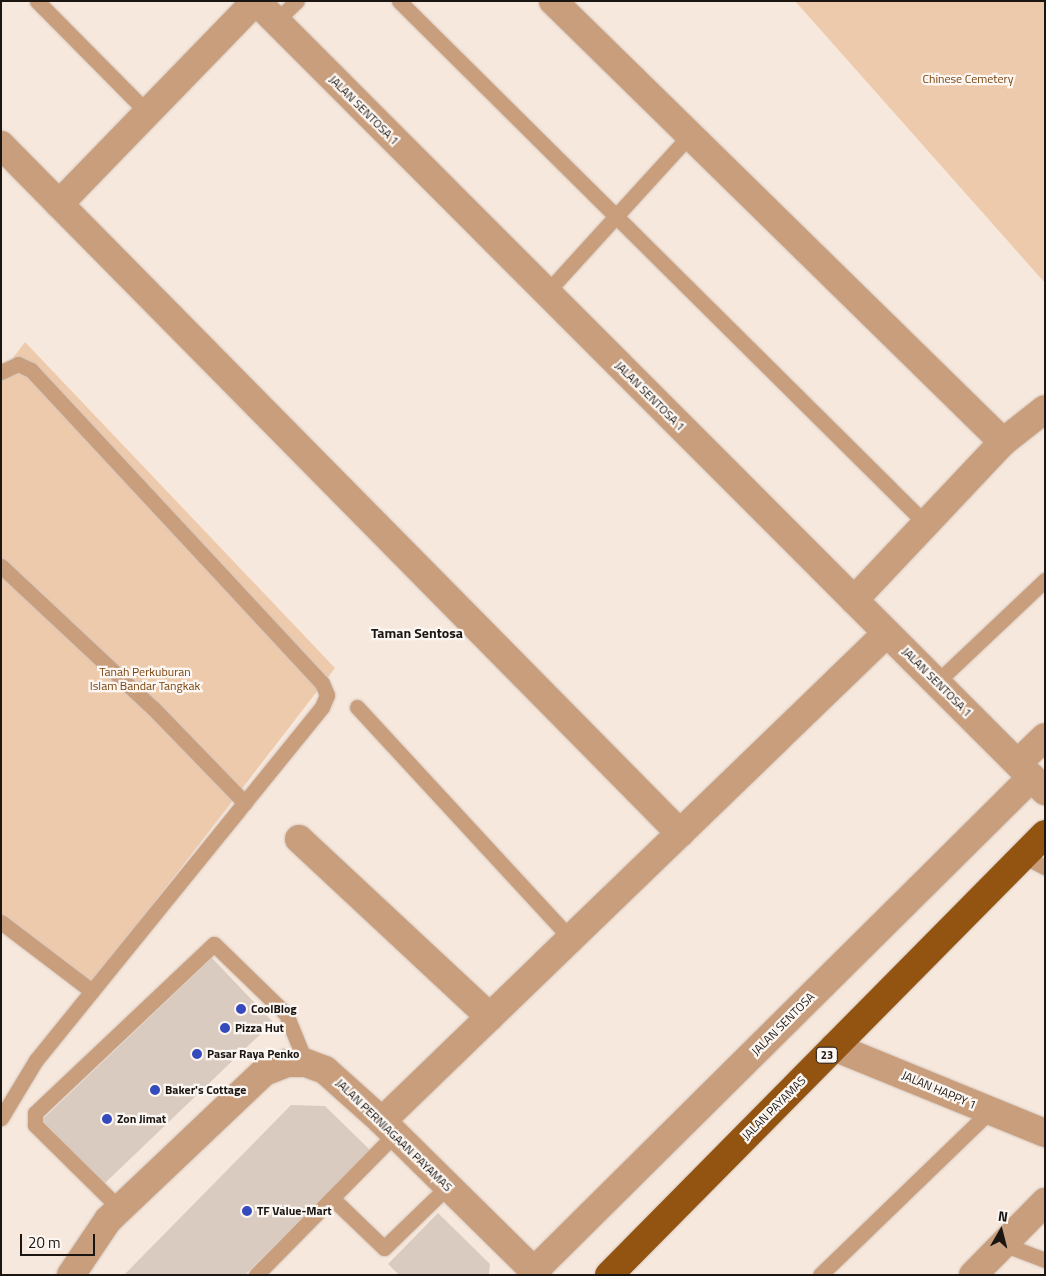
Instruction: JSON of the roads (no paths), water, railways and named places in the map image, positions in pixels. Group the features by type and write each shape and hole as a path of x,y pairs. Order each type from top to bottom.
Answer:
{"highway":[{"name":"JALAN PAYAMAS","path":"609,1275 834,1047 1034,862 1045,834"}],"street":[{"path":"60,204 256,1"},
{"name":"JALAN SENTOSA 1","path":"256,1 1031,777"},
{"path":"553,1 1003,442"},
{"path":"1,145 680,833"},
{"path":"854,600 1003,442 1045,409"},
{"path":"389,1127 490,1017 887,633"},
{"name":"JALAN SENTOSA","path":"536,1273 1031,777 1045,737"},
{"path":"299,839 490,1017"},
{"name":"JALAN HAPPY 1","path":"834,1047 989,1112 1045,1133"},
{"path":"72,1275 120,1209 264,1072 287,1063 306,1062"},
{"name":"JALAN PERNIAGAAN PAYAMAS","path":"306,1062 325,1070 389,1127 536,1273"},
{"path":"972,1275 1045,1202"}],"lane":[{"path":"37,1 148,113"},
{"path":"276,21 297,1"},
{"path":"399,1 926,524"},
{"path":"547,292 689,136"},
{"path":"1,372 18,364 31,370 325,688 322,707 36,1060 1,1118"},
{"path":"1,566 153,708 245,803"},
{"path":"937,682 1045,580"},
{"path":"357,707 571,939"},
{"path":"1,922 92,991"},
{"path":"120,1209 35,1124 35,1113 214,944 286,1014 306,1062"},
{"path":"820,1275 989,1112"},
{"path":"256,1275 332,1198 389,1127"},
{"path":"332,1198 384,1248 448,1186"},
{"path":"1003,1244 1045,1260"}],"place":[{"name":"CoolBlog","path":"241,1009"},
{"name":"Pizza Hut","path":"225,1028"},
{"name":"Pasar Raya Penko","path":"197,1054"},
{"name":"Baker's Cottage","path":"155,1090"},
{"name":"Zon Jimat","path":"107,1119"},
{"name":"TF Value-Mart","path":"247,1211"}],"district":[{"name":"Taman Sentosa","path":"417,633"}],"park label":[{"name":"Chinese Cemetery","path":"968,79"},
{"name":"Tanah Perkuburan Islam Bandar Tangkak","path":"145,679"}]}
